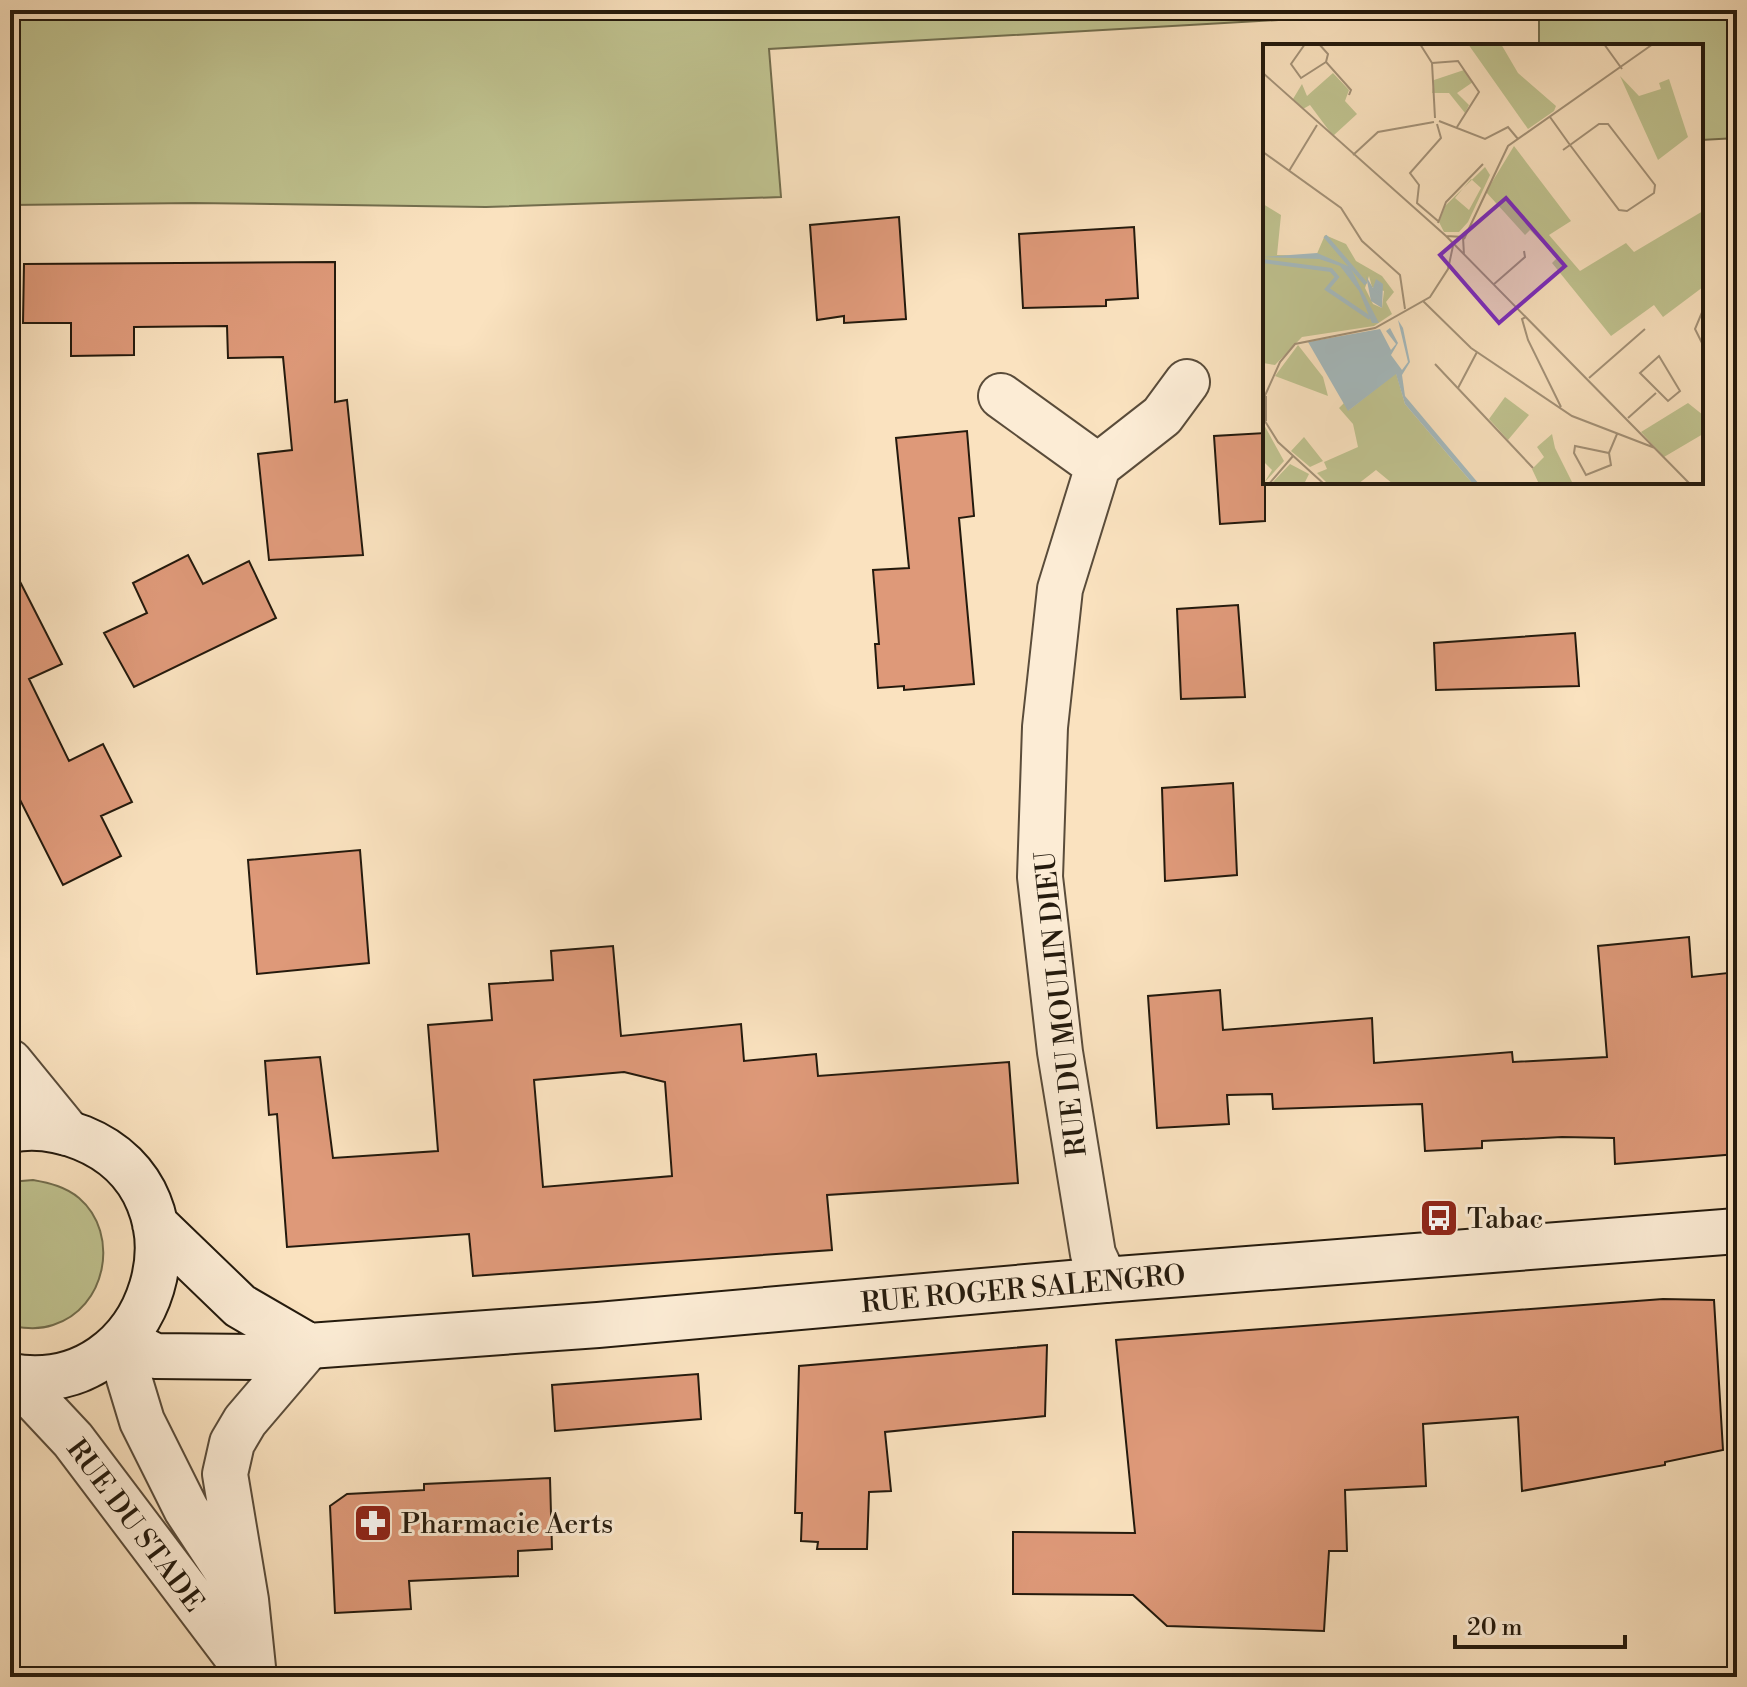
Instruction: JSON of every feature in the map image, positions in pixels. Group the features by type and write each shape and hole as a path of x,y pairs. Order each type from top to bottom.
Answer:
{"main road":[{"path":"1001,396 1098,466 1162,416 1187,382"},
{"name":"RUE DU MOULIN DIEU","path":"1098,466 1060,589 1045,727 1040,877 1062,1067 1093,1254 1105,1280"},
{"path":"10,1062 68,1133"},
{"path":"10,1130 44,1128 68,1133 92,1142 115,1157 133,1176 146,1199 155,1224 159,1255 154,1287 142,1316 121,1343 96,1361 70,1373 40,1378 12,1377"},
{"path":"155,1224 240,1306 309,1346"},
{"name":"RUE ROGER SALENGRO","path":"121,1343 155,1356 262,1357 309,1346 1737,1231"},
{"name":"RUE DU STADE","path":"121,1343 142,1421 186,1509 246,1600"},
{"name":"RUE DU STADE","path":"253,1677 246,1600 225,1474 232,1443 245,1421 309,1346"},
{"name":"RUE DU STADE","path":"12,1377 73,1440 253,1677"}],"green space":[{"path":"10,10 1453,10 769,49 781,197 486,207 193,203 10,205"},
{"path":"1539,10 1737,10 1737,138 1703,140 1703,44 1539,44"},
{"path":"33,1180 58,1186 79,1198 92,1213 100,1231 103,1250 102,1269 96,1287 85,1303 71,1316 42,1328 10,1326 10,1182"}],"building":[{"path":"899,217 906,319 844,323 844,316 817,320 810,225"},
{"path":"1134,227 1138,298 1106,300 1106,306 1023,308 1019,234"},
{"path":"335,262 335,402 347,400 363,555 269,560 258,454 292,450 283,357 228,358 227,326 134,327 134,355 71,356 71,323 23,323 24,264"},
{"path":"967,431 974,516 959,518 974,684 904,690 904,686 878,688 875,644 879,644 873,570 909,568 896,438"},
{"path":"1263,433 1265,521 1220,524 1214,436"},
{"path":"188,555 203,584 249,561 276,618 134,687 104,633 147,613 133,583"},
{"path":"10,562 62,664 29,679 69,761 103,744 132,802 101,816 121,856 63,885 10,780"},
{"path":"1238,605 1245,697 1181,699 1177,609"},
{"path":"1575,633 1579,686 1436,690 1434,643"},
{"path":"1233,783 1237,875 1165,881 1162,788"},
{"path":"360,850 369,963 257,974 248,860"},
{"path":"1689,937 1692,977 1737,972 1737,1154 1615,1164 1614,1138 1562,1137 1482,1141 1482,1148 1425,1151 1422,1104 1273,1109 1272,1094 1227,1095 1229,1124 1157,1128 1148,996 1220,990 1223,1030 1372,1018 1374,1063 1512,1052 1513,1062 1607,1057 1598,946"},
{"path":"613,946 621,1036 741,1024 744,1061 816,1054 818,1076 1009,1062 1018,1183 827,1195 832,1250 473,1276 469,1234 287,1247 277,1114 269,1115 265,1061 320,1057 333,1158 438,1151 428,1025 492,1020 489,984 553,980 551,951","holes":["624,1072 665,1082 672,1176 543,1187 534,1080"]},
{"path":"1663,1299 1714,1300 1723,1450 1665,1462 1665,1465 1522,1491 1518,1417 1423,1424 1426,1486 1345,1490 1347,1551 1329,1551 1324,1631 1167,1626 1133,1595 1013,1594 1013,1532 1135,1533 1116,1340"},
{"path":"1047,1345 1045,1416 885,1432 891,1491 869,1492 867,1549 817,1549 818,1542 801,1541 802,1513 795,1513 799,1366"},
{"path":"698,1374 701,1419 555,1431 552,1385"},
{"path":"550,1478 552,1549 518,1551 518,1576 409,1581 411,1609 335,1613 330,1506 347,1494 424,1490 424,1484"}],"place":[{"name":"Tabac","path":"1439,1218"},
{"name":"Pharmacie Aerts","path":"373,1523"}]}
